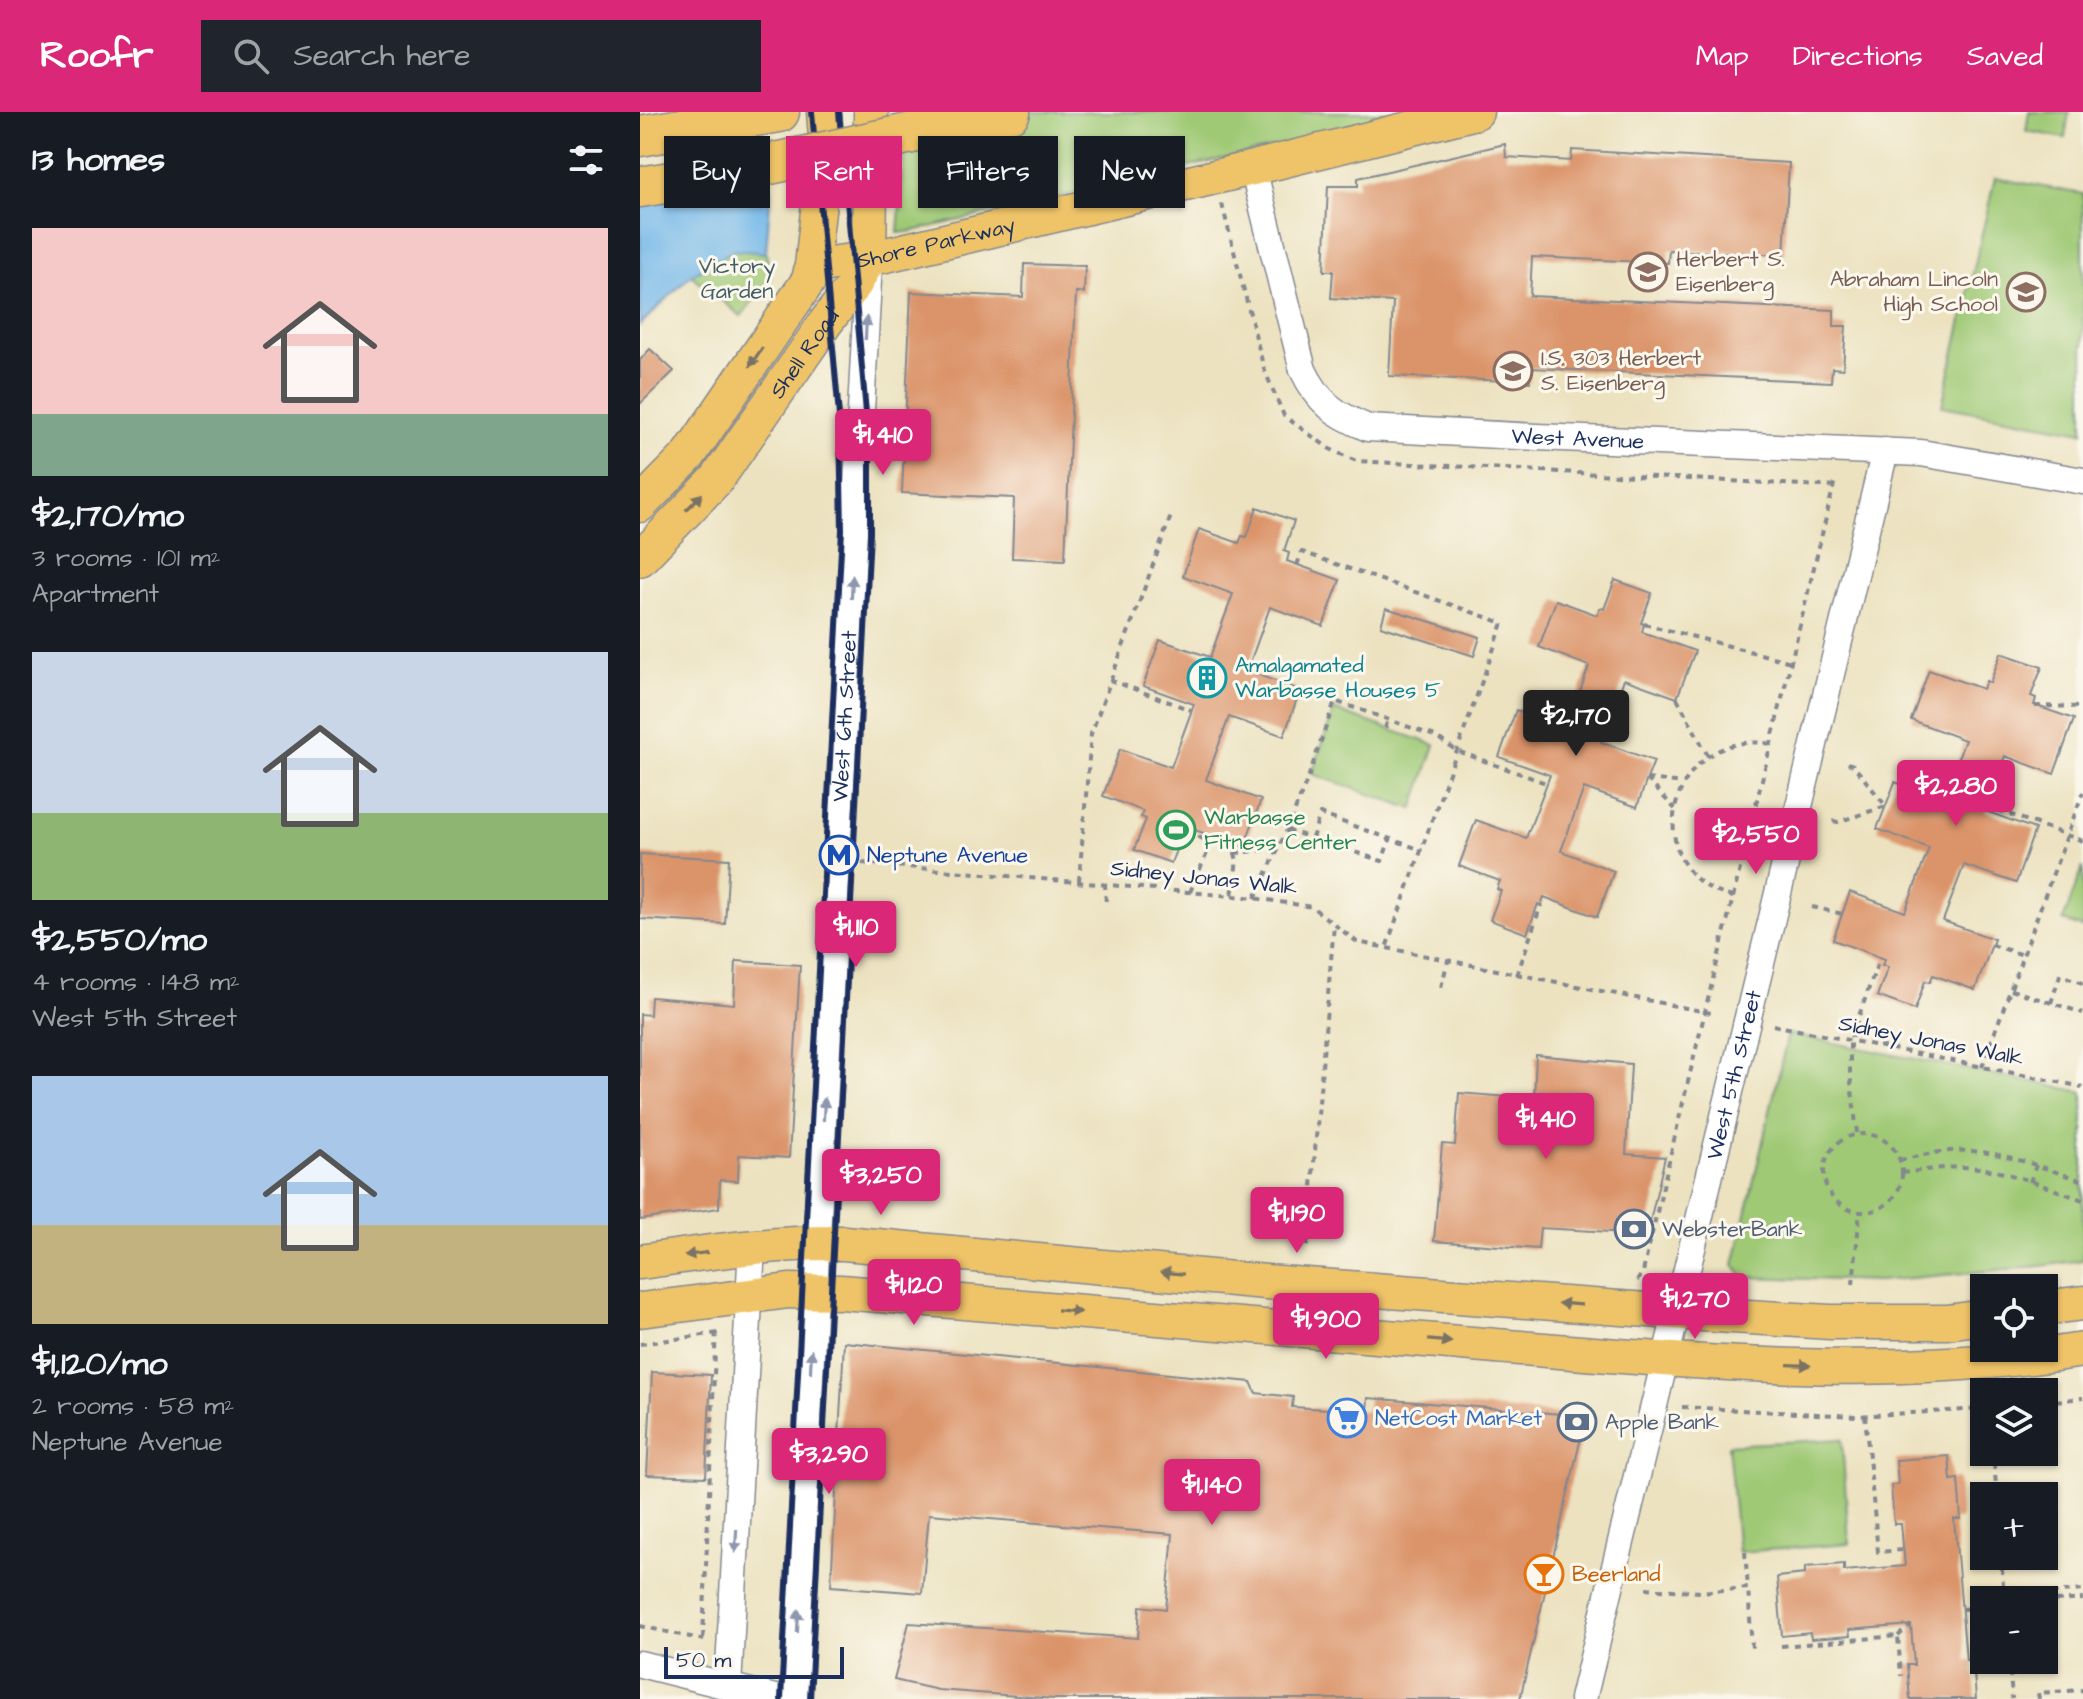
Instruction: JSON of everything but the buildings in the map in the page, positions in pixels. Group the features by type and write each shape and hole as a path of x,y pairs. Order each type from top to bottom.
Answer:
{"highway":[{"path":"640,136 779,112"},
{"path":"640,187 738,171 1010,112"}],"main road":[{"name":"Shell Road","path":"640,505 689,455 809,280 826,138 824,112"},
{"path":"869,259 871,112"},
{"name":"Shore Parkway","path":"812,266 869,259 1476,112"},
{"name":"Shell Road","path":"640,559 717,479 855,284 869,259"},
{"path":"640,1262 752,1246 844,1243 1266,1282 1676,1312 1830,1322 1947,1322 1970,1319"},
{"path":"640,1310 789,1291 841,1292 1665,1358 1869,1367 1987,1362 2083,1350"},
{"path":"2058,1306 2083,1303"}],"street":[{"name":"West Avenue","path":"1253,168 1303,370 1326,404 1344,418 1368,428 1921,453 2083,481"},
{"name":"West 6th Street","path":"795,1699 869,259"},
{"name":"West 5th Street","path":"1583,1699 1885,451"},
{"path":"728,1687 752,1246"},
{"path":"640,1664 779,1699"}],"path":[{"path":"1637,1281 1643,1272 1835,480"},
{"path":"1079,881 1091,734 1172,513"},
{"path":"1297,565 1302,552 1503,623 1386,948"},
{"path":"1644,624 1791,662"},
{"path":"1110,680 1191,710"},
{"path":"1677,698 1708,756"},
{"path":"1255,898 1287,830 1335,701 1435,736 1457,751 1546,783"},
{"path":"2035,706 2083,707"},
{"path":"1385,728 1388,720"},
{"path":"1733,897 1721,895 1702,885 1690,873 1676,844 1673,822 1677,799 1694,769 1708,756 1724,747 1749,742 1771,744"},
{"path":"1833,821 1886,806 1853,765 1847,763"},
{"path":"1675,809 1647,779 1685,783"},
{"path":"1982,1067 2083,792"},
{"path":"1987,806 2083,841"},
{"path":"1312,838 1320,814 1422,850"},
{"path":"1188,830 1211,844 1231,842 1237,860 1232,896"},
{"path":"1287,830 1382,861 1390,839"},
{"path":"1190,892 1211,844"},
{"path":"1235,853 1278,849"},
{"name":"Sidney Jonas Walk","path":"862,863 1105,883 1312,907 1357,942 1716,1014"},
{"path":"1105,883 1106,907"},
{"path":"1517,975 1541,905"},
{"path":"1812,907 1843,914"},
{"path":"1307,1246 1334,924"},
{"path":"1992,945 2023,955"},
{"path":"1857,1134 1850,1073 1850,1041 1880,957"},
{"path":"1441,987 1448,961"},
{"path":"2051,1003 2060,975 2083,983"},
{"path":"2011,990 2083,1013"},
{"name":"Sidney Jonas Walk","path":"1773,1025 2083,1087"},
{"path":"1857,1134 1876,1136 1886,1141 1900,1160 1902,1173 1894,1197 1873,1210 1847,1208 1836,1201 1824,1177 1830,1152 1839,1142 1857,1134"},
{"path":"1900,1160 1946,1151 1970,1150 2008,1157 2083,1181"},
{"path":"2030,1182 2036,1165"},
{"path":"1902,1173 1978,1168 2006,1174 2083,1200"},
{"path":"1853,1284 1860,1211"},
{"path":"640,1626 706,1641 716,1325"},
{"path":"640,1344 724,1332"},
{"path":"2058,1401 2083,1398"},
{"path":"1682,1407 1865,1415 1970,1410"},
{"path":"1865,1415 1878,1552 1904,1550"},
{"path":"1745,1552 1752,1648"},
{"path":"1646,1588 1701,1592 1748,1588"},
{"path":"2058,1593 2083,1590"},
{"path":"2058,1601 2083,1599"},
{"path":"1962,1609 1970,1608"},
{"path":"1781,1646 1898,1636 1911,1625"},
{"path":"1898,1636 1901,1676"},
{"path":"2010,1674 2012,1699"},
{"path":"2039,1699 2038,1693 2083,1690"}],"green space":[{"path":"907,112 1425,112 1185,168 1185,136 1074,136 1074,194 1058,197 1058,136 918,136 918,208 1012,208 898,233"},
{"path":"2029,112 2069,112 2065,138 2026,131"},
{"name":"Abraham Lincoln High School","path":"1995,178 2083,194 2083,432 1942,406"},
{"name":"Victory Garden","path":"734,249 766,253 771,278 741,316 691,275"},
{"path":"1334,710 1435,745 1413,809 1312,774"},
{"path":"2083,867 2083,928 2063,921"},
{"path":"1788,1034 2083,1092 2083,1260 1879,1281 1743,1277 1734,1265"},
{"path":"1842,1439 1849,1544 1738,1552 1728,1445"}],"water":[{"path":"664,194 664,208 769,208 766,253 734,250 691,275 640,325 640,198"}],"railway":[{"path":"781,1699 842,530 840,427 812,112"},
{"path":"810,1699 870,533 870,457 839,112"}],"place":[{"name":"Herbert S. Eisenberg","path":"1648,272"},
{"name":"Abraham Lincoln High School","path":"2026,292"},
{"name":"I.S. 303 Herbert S. Eisenberg","path":"1513,371"},
{"name":"Amalgamated Warbasse Houses 5","path":"1207,678"},
{"name":"Warbasse Fitness Center","path":"1176,830"},
{"name":"Neptune Avenue","path":"839,855"},
{"name":"WebsterBank","path":"1634,1229"},
{"name":"NetCost Market","path":"1347,1418"},
{"name":"Apple Bank","path":"1577,1422"},
{"name":"Beerland","path":"1544,1574"}]}
